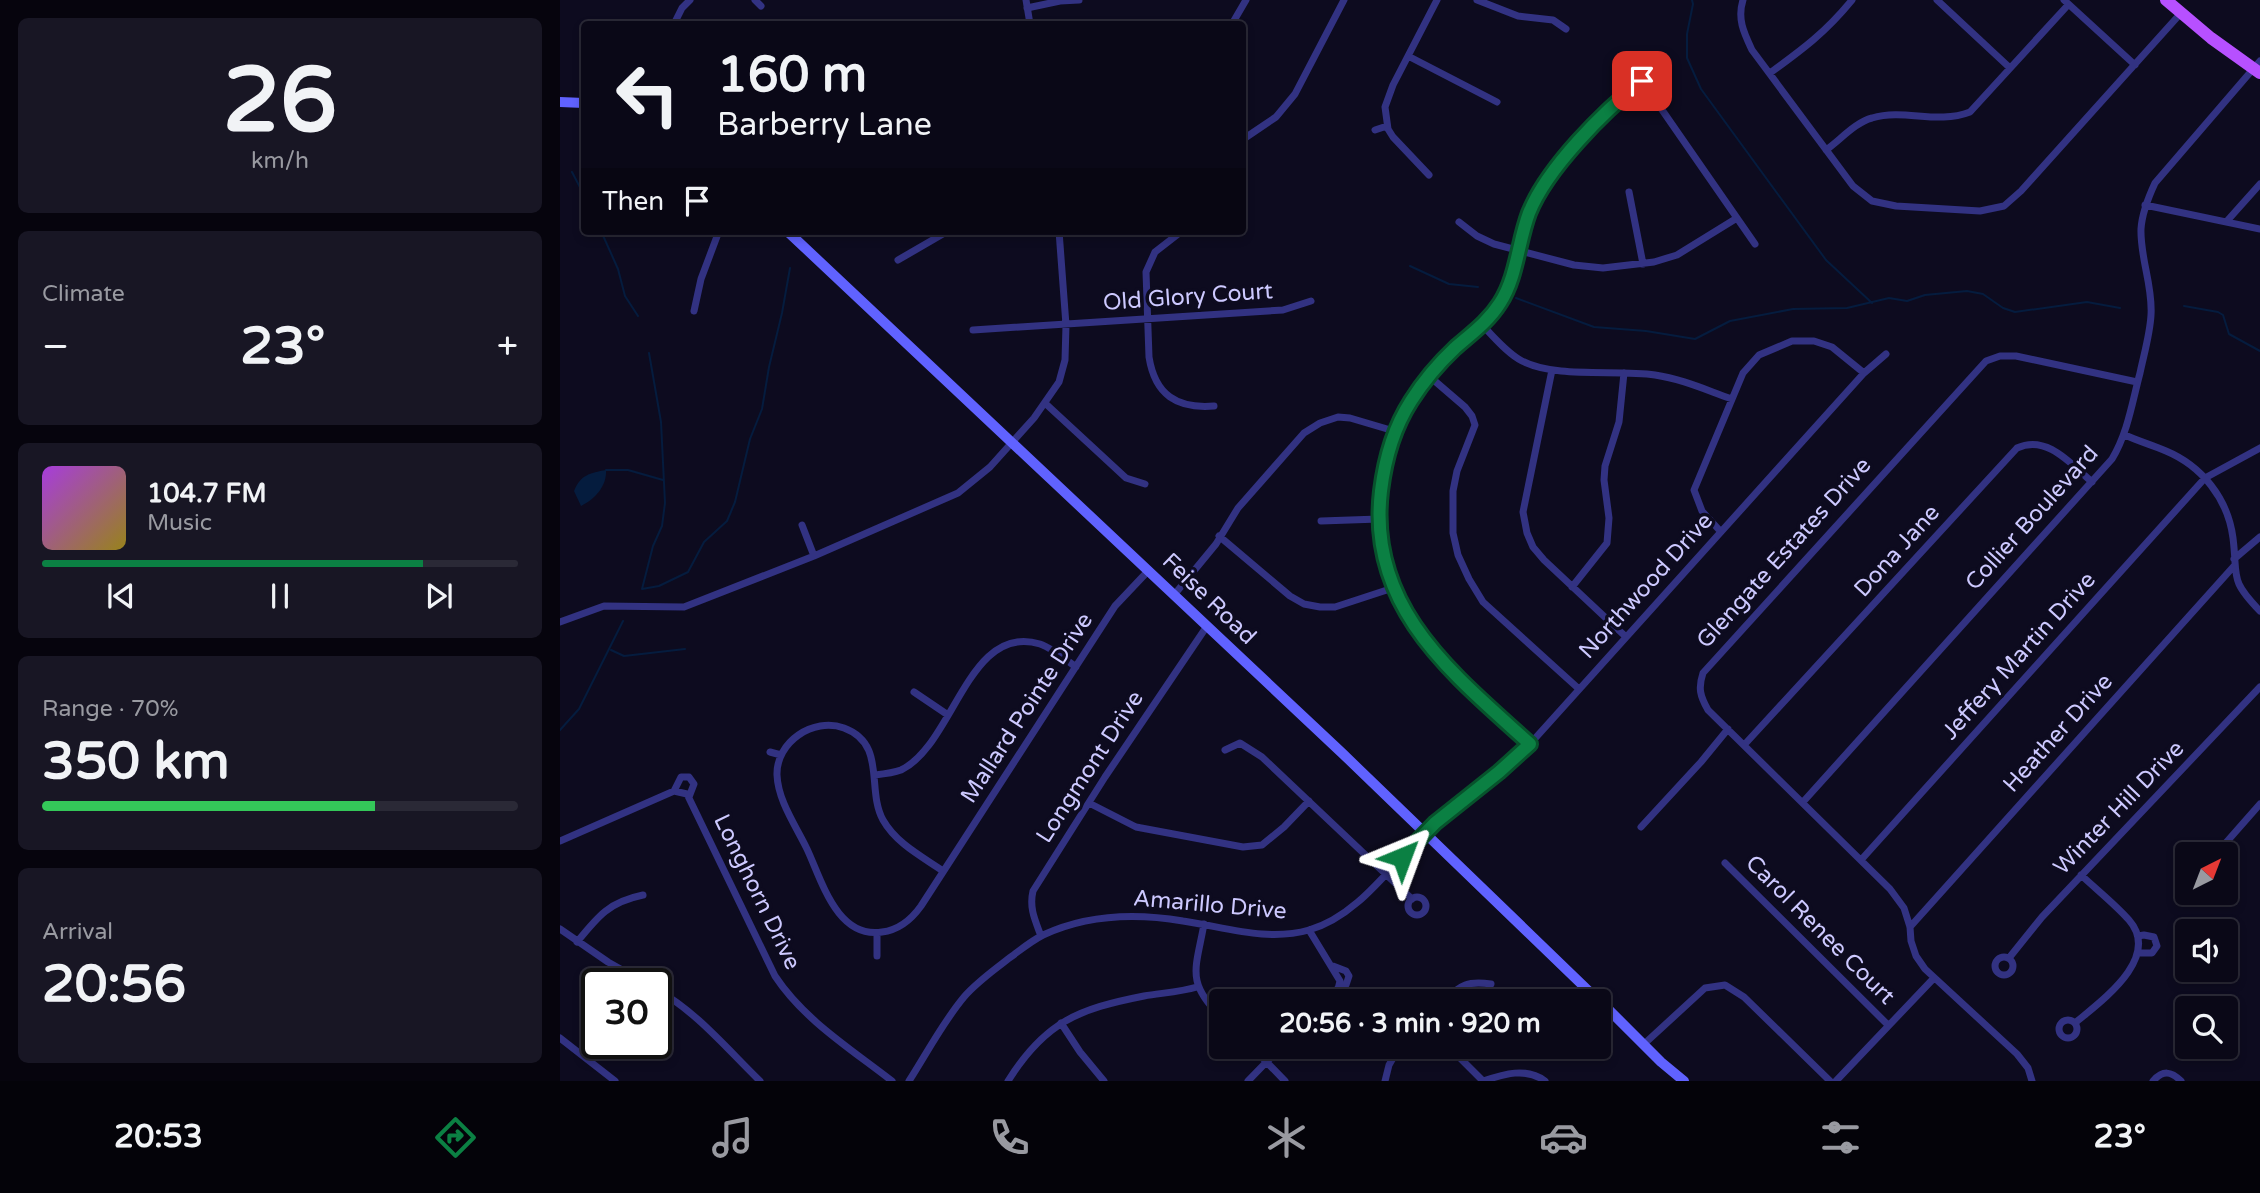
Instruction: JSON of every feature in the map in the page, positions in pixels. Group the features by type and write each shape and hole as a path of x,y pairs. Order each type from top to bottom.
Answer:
{"main road":[{"path":"2166,0 2211,38 2258,68"},
{"path":"560,102 581,103"},
{"name":"Feise Road","path":"791,235 1013,441 1587,989"},
{"name":"Feise Road","path":"1611,1013 1684,1081"}],"street":[{"path":"674,21 690,0"},
{"path":"1026,4 1079,0"},
{"path":"1234,21 1246,0"},
{"path":"1246,137 1276,117 1295,94 1344,0"},
{"path":"1429,175 1396,142 1387,126 1385,107 1392,85 1437,0"},
{"path":"1477,0 1518,16 1553,20 1566,29"},
{"path":"1743,0 1739,13 1752,50 1853,186 1872,201 1896,206 1993,209 2004,206 2021,191 2180,13"},
{"path":"1770,73 1812,43 1833,24 1852,0"},
{"path":"1937,0 2010,68"},
{"path":"1826,150 1868,118 1887,115 1947,119 1970,112 2066,2 2135,65"},
{"path":"1408,55 1497,102"},
{"path":"1530,744 1446,666 1405,612 1393,588 1379,519 1383,474 1394,431 1412,400 1429,376 1482,326 1507,292 1529,214 1540,189 1602,116 1667,60"},
{"name":"Collier Boulevard","path":"1802,802 2112,460 2125,435 2151,314 2141,228 2145,205 2154,183 2258,68"},
{"path":"1642,81 1755,244"},
{"path":"1376,130 1387,126"},
{"path":"2227,221 2260,184"},
{"path":"1629,192 1643,264"},
{"path":"2145,205 2260,229"},
{"path":"1460,222 1477,236 1494,244 1574,265 1603,268 1643,264 1677,255 1737,218"},
{"path":"694,311 701,279 717,235"},
{"path":"898,260 941,235"},
{"path":"560,622 604,606 684,607 814,556 958,493 989,467 1013,441 1046,404 1059,382 1063,371 1066,325 1059,235"},
{"path":"1177,235 1155,252 1146,272 1151,371 1157,384 1169,397 1188,406 1214,405"},
{"name":"Old Glory Court","path":"974,330 1283,310 1311,301"},
{"path":"1482,326 1525,363 1552,369 1653,375 1681,380 1732,399"},
{"path":"1721,532 1702,511 1694,490 1743,373 1759,355 1792,341 1814,341 1832,347 1864,373"},
{"name":"Northwood Drive","path":"1425,833 1530,744 1864,373 1886,354"},
{"name":"Glengate Estates Drive","path":"2032,1081 2028,1068 2017,1054 1934,978 1916,956 1904,908 1890,889 1745,744 1707,710 1700,696 1699,682 1703,673 1986,361 2000,356 2016,356 2137,382"},
{"path":"1552,369 1523,512 1527,533 1533,547 1625,636"},
{"path":"1572,587 1607,543 1609,518 1604,480 1608,452 1619,422 1624,373"},
{"path":"1429,376 1465,407 1475,425 1457,471 1453,491 1453,533 1458,555 1469,579 1483,602 1579,689"},
{"path":"1046,404 1126,478 1145,484"},
{"path":"1174,594 1193,574 1238,508 1304,433 1320,423 1338,417 1394,431"},
{"path":"2125,435 2174,455 2205,478 2221,499 2227,515 2233,540 2236,581 2260,611"},
{"name":"Dona Jane","path":"1745,744 2017,448 2030,444 2051,448 2092,482"},
{"name":"Jeffery Martin Drive","path":"1861,860 2205,478 2260,448"},
{"path":"1321,521 1379,519"},
{"path":"803,525 814,556"},
{"path":"1219,536 1290,596 1304,604 1335,607 1393,588"},
{"name":"Heather Drive","path":"1910,927 2234,562 2260,537"},
{"name":"Mallard Pointe Drive","path":"877,933 893,931 921,906 1115,606 1149,570"},
{"name":"Longmont Drive","path":"1041,936 1031,912 1033,891 1207,626"},
{"path":"875,775 903,769 921,755 991,652 1014,641 1042,645 1076,667"},
{"name":"Winter Hill Drive","path":"2009,958 2042,917 2260,687"},
{"path":"914,692 948,715"},
{"path":"877,956 877,933 866,933 853,927 841,916 784,802 777,777 780,755 790,741 810,728 822,725 842,727 854,733 873,758 879,811 895,838 943,871"},
{"path":"1642,827 1728,729"},
{"path":"1225,750 1234,745 1244,745 1262,757 1412,899"},
{"path":"769,752 780,755"},
{"name":"Longhorn Drive","path":"674,791 681,777 690,777 694,784 689,797"},
{"name":"Longhorn Drive","path":"560,841 674,791 683,792 689,797 782,988 808,1016 892,1081"},
{"path":"1089,803 1136,827 1244,847 1262,845 1309,801"},
{"path":"2227,842 2260,804"},
{"name":"Amarillo Drive","path":"909,1081 965,996 997,967 1041,936 1100,918 1159,917 1250,933 1283,935 1309,930 1341,916 1425,833"},
{"name":"Carol Renee Court","path":"1725,863 1888,1025"},
{"path":"2075,1023 2131,971 2138,953 2138,936 2130,921 2081,875"},
{"path":"577,942 600,914 615,903 643,895"},
{"path":"1204,924 1195,974 1197,987 1209,1006"},
{"path":"560,929 619,968"},
{"path":"1309,930 1339,976 1337,989"},
{"path":"2138,936 2154,937 2157,946 2152,953 2138,953"},
{"path":"1836,1081 1934,978"},
{"path":"1458,989 1471,982 1491,984"},
{"path":"1643,1045 1706,988 1725,985 1744,996 1830,1081"},
{"path":"1008,1081 1043,1035 1077,1014 1101,1006 1197,987"},
{"path":"672,999 708,1029 760,1081"},
{"path":"1060,1023 1104,1081"},
{"path":"560,1038 605,1078 615,1081"},
{"path":"1263,1059 1285,1081"},
{"path":"1248,1081 1269,1059"},
{"path":"1385,1081 1392,1059"},
{"path":"1461,1059 1483,1081 1500,1075 1527,1072 1545,1081"},
{"path":"2153,1081 2167,1072 2181,1081"}],"water":[{"path":"606,470 599,491 581,506 574,491 579,481 590,474"}],"waterway":[{"path":"1692,0 1687,58 1701,89 1826,260 1872,303"},
{"path":"572,172 581,189"},
{"path":"603,235 618,269 625,296 638,316"},
{"path":"1410,266 1449,284 1478,287"},
{"path":"649,353 661,422 665,503 662,526 653,546 642,589 659,586 688,572 704,542 727,521 735,502 750,439 762,409 790,268"},
{"path":"1516,298 1594,327 1646,331 1695,339 1730,321 1793,309 1847,308 1889,298 1907,301 1925,295 1967,291 1983,294 2003,308 2015,312 2087,302 2120,308"},
{"path":"2184,306 2218,312 2223,315 2229,334 2260,351"},
{"path":"606,470 628,470 663,480"},
{"path":"560,730 579,709 623,621"},
{"path":"611,650 624,656 685,649"}],"route":[{"path":"1402,857 1435,823 1530,744 1446,666 1405,612 1393,588 1379,519 1383,474 1394,431 1429,376 1482,326 1507,292 1529,214 1540,189 1602,116 1642,81"}]}
